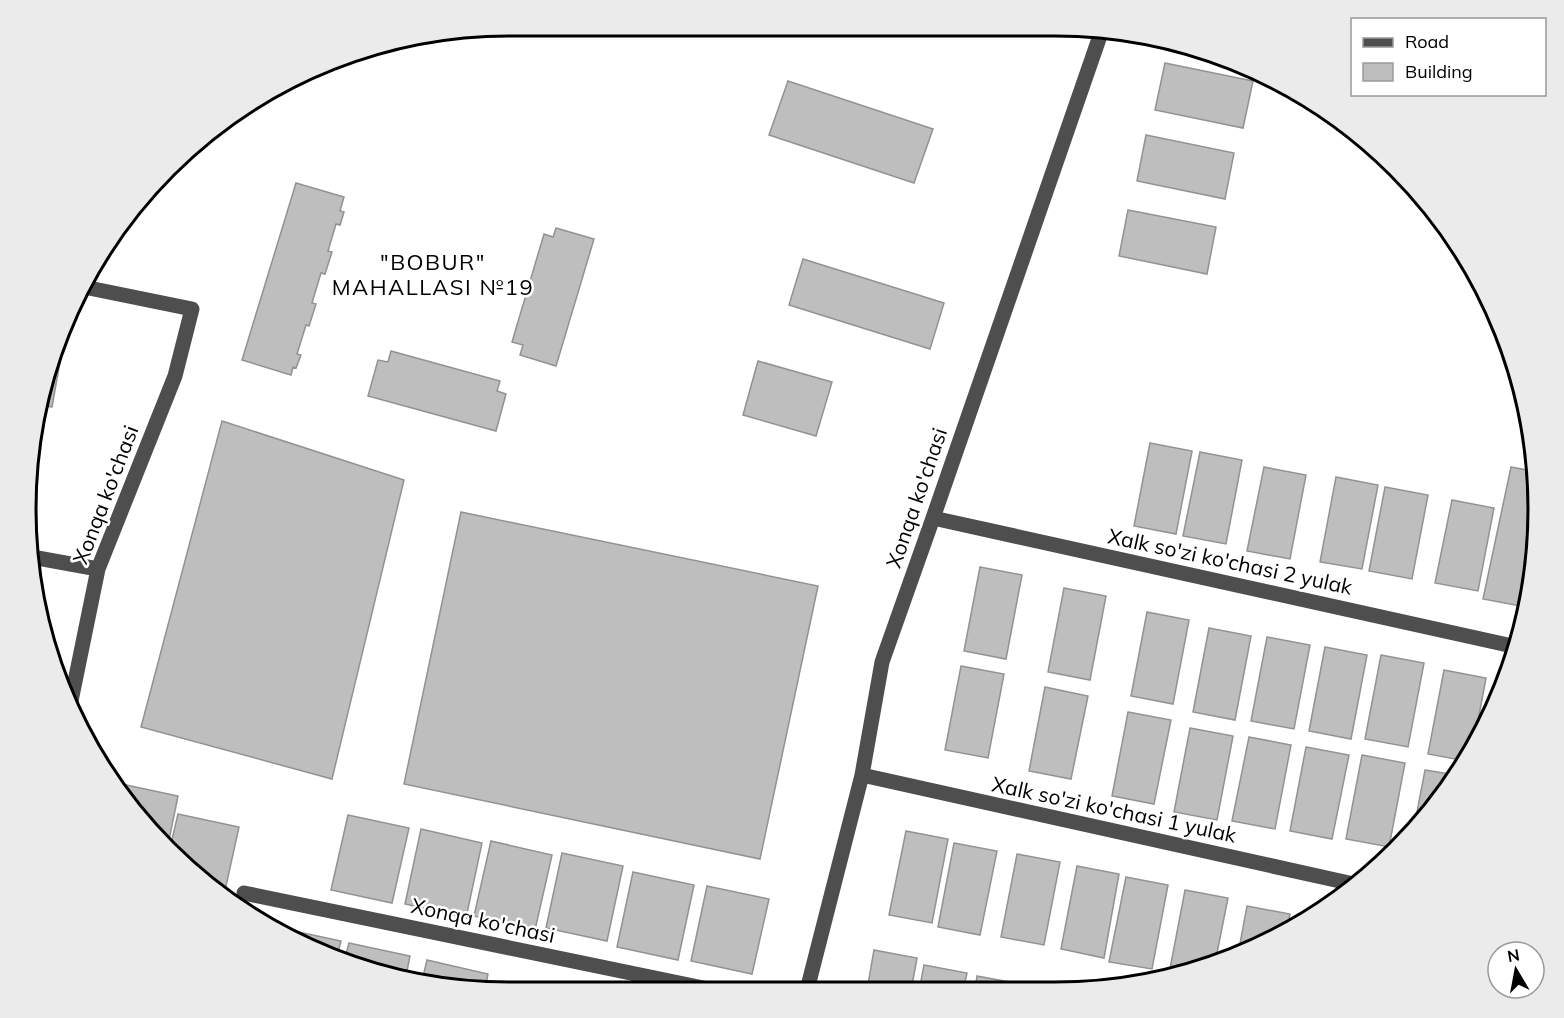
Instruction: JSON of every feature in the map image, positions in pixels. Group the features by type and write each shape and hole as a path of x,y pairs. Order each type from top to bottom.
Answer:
{"street":[{"name":"Xonqa ko'chasi","path":"809,982 862,775 882,662 1099,38"},
{"name":"Xonqa ko'chasi","path":"73,692 98,569 175,376 192,309 91,288"},
{"name":"Xalk so'zi ko'chasi 2 yulak","path":"933,518 1508,645"},
{"path":"39,558 98,569"},
{"name":"Xalk so'zi ko'chasi 1 yulak","path":"862,775 1345,882"},
{"name":"Xonqa ko'chasi","path":"244,893 673,982"}],"building":[{"path":"1165,63 1253,81 1243,128 1155,110"},
{"path":"788,81 933,129 914,183 769,135"},
{"path":"1146,135 1234,153 1225,199 1137,181"},
{"path":"296,183 344,197 340,211 344,212 340,225 336,224 328,251 332,252 325,274 321,273 312,303 316,304 309,326 306,325 297,354 301,355 291,375 242,360"},
{"path":"1128,210 1216,227 1207,274 1119,256"},
{"path":"556,228 594,239 556,366 520,355 523,345 512,342 544,234 553,237"},
{"path":"803,259 944,303 930,349 789,305"},
{"path":"391,351 500,381 497,391 506,394 496,431 368,396 378,360 388,362"},
{"path":"61,358 52,407 47,406"},
{"path":"758,361 832,382 816,436 743,415"},
{"path":"222,421 404,480 332,779 141,727"},
{"path":"1150,443 1192,451 1176,534 1134,526"},
{"path":"1200,452 1242,460 1226,544 1183,536"},
{"path":"1264,467 1306,475 1290,559 1247,551"},
{"path":"1511,467 1526,470 1527,540 1518,606 1483,599"},
{"path":"1336,477 1378,485 1362,569 1320,562"},
{"path":"1385,487 1428,495 1412,579 1369,571"},
{"path":"1452,500 1494,508 1478,591 1435,583"},
{"path":"461,512 818,586 760,859 404,784"},
{"path":"980,567 1022,575 1006,659 964,651"},
{"path":"1064,588 1106,596 1090,680 1048,672"},
{"path":"1147,612 1189,620 1173,704 1131,696"},
{"path":"1209,628 1251,636 1235,720 1193,712"},
{"path":"1267,637 1310,645 1294,729 1251,721"},
{"path":"1325,647 1367,655 1351,739 1309,731"},
{"path":"1381,655 1424,663 1408,747 1365,739"},
{"path":"961,666 1004,674 988,758 945,750"},
{"path":"1444,670 1486,678 1478,719 1456,759 1428,754"},
{"path":"1045,687 1088,696 1071,779 1029,771"},
{"path":"1128,712 1171,720 1154,804 1112,796"},
{"path":"1190,728 1233,736 1217,820 1174,812"},
{"path":"1249,737 1291,745 1275,829 1232,821"},
{"path":"1306,747 1349,755 1332,839 1290,831"},
{"path":"1362,755 1405,763 1390,842 1386,846 1346,839"},
{"path":"1425,770 1447,774 1430,797 1417,814"},
{"path":"125,785 178,796 170,838 153,821"},
{"path":"178,814 239,827 226,887 197,865 172,840"},
{"path":"348,815 409,828 392,903 331,890"},
{"path":"421,829 482,843 466,918 405,904"},
{"path":"906,831 948,839 932,923 889,915"},
{"path":"491,841 552,855 535,930 474,916"},
{"path":"954,843 997,851 980,935 938,927"},
{"path":"562,853 623,866 607,941 546,928"},
{"path":"1017,854 1060,862 1044,945 1001,937"},
{"path":"1077,866 1119,874 1104,958 1061,949"},
{"path":"633,872 694,885 678,960 617,947"},
{"path":"1126,877 1168,885 1152,969 1109,962"},
{"path":"707,886 769,899 752,974 691,961"},
{"path":"1185,890 1228,898 1217,953 1170,968"},
{"path":"1247,906 1290,914 1288,921 1240,944"},
{"path":"297,932 341,941 339,950"},
{"path":"349,943 410,956 407,971 346,953"},
{"path":"874,950 917,958 913,982 868,982"},
{"path":"427,960 488,974 487,981 424,974"},
{"path":"924,965 967,973 965,982 921,982"},
{"path":"977,976 1009,982 976,982"}],"district":[{"name":"\"BOBUR\" MAHALLASI №19","path":"433,274"}]}
